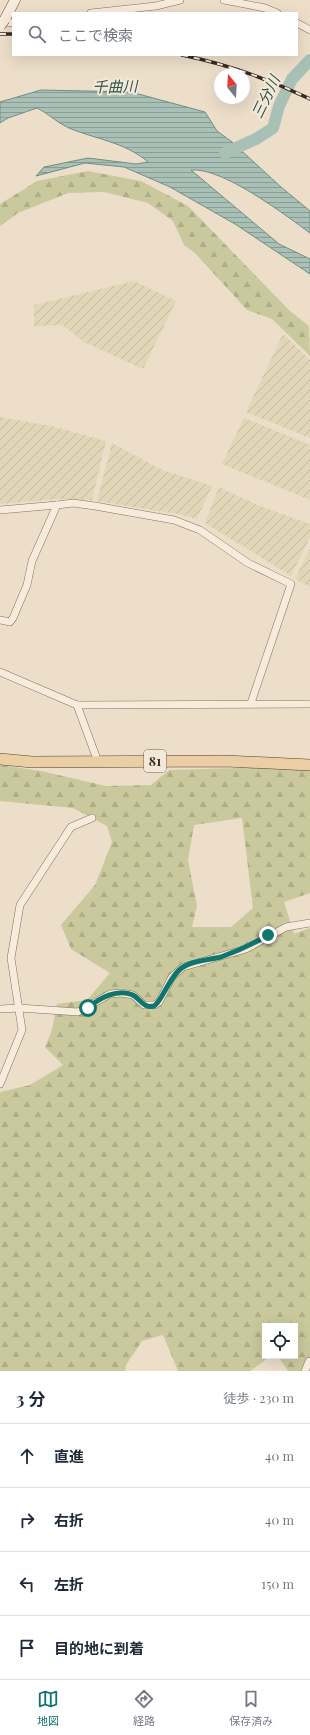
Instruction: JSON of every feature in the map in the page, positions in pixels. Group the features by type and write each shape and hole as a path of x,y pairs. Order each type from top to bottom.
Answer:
{"main road":[{"name":"81","path":"0,759 32,762 218,761 310,764"}],"street":[{"path":"5,22 15,0"},
{"path":"100,12 156,6 180,0"},
{"path":"224,0 265,8 275,12"},
{"path":"298,24 310,30"},
{"path":"0,510 73,503 174,520 200,530 248,563 291,584 251,703"},
{"path":"0,620 10,622 13,618 27,585 32,561 56,505"},
{"path":"0,672 77,705 251,703 310,704"},
{"path":"77,705 98,762"},
{"path":"0,1084 22,1030 11,958 20,904 71,827 92,818"},
{"path":"0,1009 19,1008 78,1012 110,994 121,993 133,995 144,1005 155,1006 159,1002 172,977 183,967 246,948 286,927 310,923"},
{"path":"305,1371 309,1361"}],"shaded area":[{"path":"41,90 131,92 205,112 217,131 232,142 281,187 310,211 310,233 269,204 235,184 204,171 191,170 279,244 310,259 310,274 235,224 170,187 124,167 85,163 36,176 44,167 88,158 136,164 148,162 139,155 120,145 65,126 37,108 8,118 0,123 0,102"},
{"path":"134,281 176,301 143,369 84,342 62,325 34,326 34,305"},
{"path":"283,334 310,360 310,438 246,412"},
{"path":"0,417 51,426 106,441 92,500 57,499 0,504"},
{"path":"244,418 310,445 310,500 222,464"},
{"path":"112,443 162,470 212,486 197,519 178,514 97,501"},
{"path":"219,487 257,505 310,524 310,537 291,576 205,523"},
{"path":"310,549 310,587 295,579"}],"green space":[{"path":"88,171 141,181 188,206 290,311 309,326 310,356 272,319 247,310 195,253 184,245 173,221 148,203 104,192 68,193 18,213 0,226 0,204 37,181"},
{"path":"0,765 41,771 106,786 151,785 169,770 273,767 310,769 310,893 284,902 294,934 310,928 310,1371 288,1371 280,1359 298,1359 298,1323 262,1323 262,1359 267,1359 250,1371 178,1371 163,1335 142,1341 126,1365 125,1371 0,1371 0,1092 30,1085 63,1065 45,1047 52,1030 57,1004 87,1000 110,973 71,949 61,925 95,885 112,842 107,826 73,808 0,801","holes":["242,818 253,908 231,927 192,927 197,906 188,860 194,825"]}],"waterway":[{"name":"三分川","path":"225,153 256,139 273,128 279,106 292,79 310,60"}],"railway":[{"path":"0,34 12,34"},
{"path":"186,56 247,73 310,99"}],"route":[{"path":"88,1008 110,994 121,993 133,995 144,1005 155,1006 159,1002 172,977 183,967 246,948 268,935"}],"water label":[{"name":"千曲川","path":"115,87"}]}
